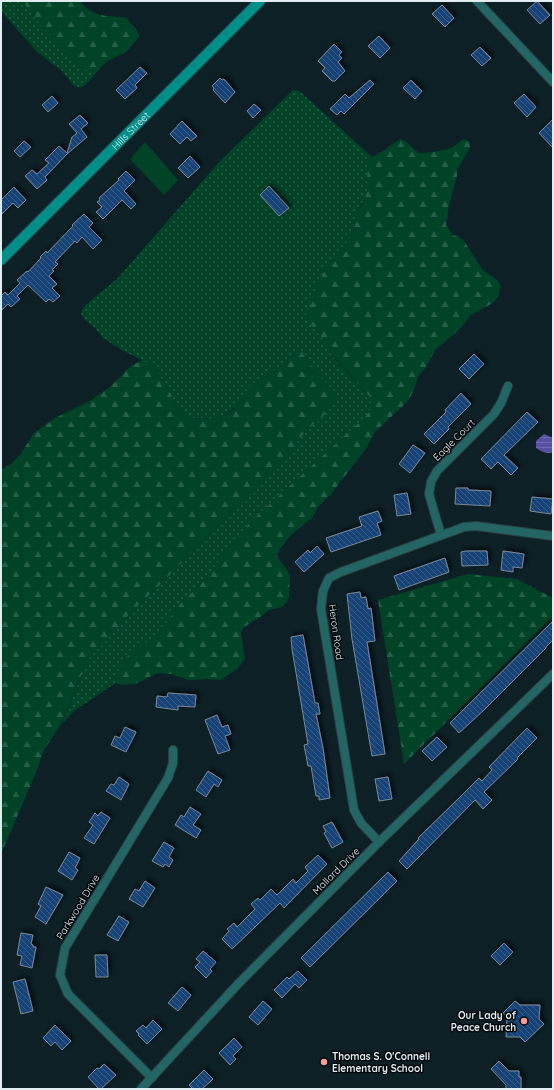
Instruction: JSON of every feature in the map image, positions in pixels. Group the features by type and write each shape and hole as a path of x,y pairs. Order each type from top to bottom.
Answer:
{"street":[{"name":"Hills Street","path":"1,260 260,1"},
{"path":"477,1 553,82"},
{"name":"Eagle Court","path":"441,536 429,494 431,482 437,471 494,414 501,403 508,386"},
{"name":"Heron Road","path":"379,842 361,823 354,810 321,609 323,591 329,578 341,572 464,527 476,526 553,536"},
{"name":"Mallard Drive","path":"141,1089 239,983 379,842 553,675"},
{"name":"Parkwood Drive","path":"152,1078 68,994 60,974 65,948 168,778 173,763 173,750"}],"green space":[{"path":"1,1 22,1 42,26 82,67 87,70 97,72 80,88 74,86 62,71 37,52 1,11"},
{"path":"22,1 80,1 94,13 112,17 125,17 136,29 139,35 126,52 106,62 97,72 87,70 82,67 42,26"},
{"path":"293,90 299,91 304,95 372,157 368,170 368,190 366,197 357,212 353,234 323,272 312,326 325,341 335,359 369,396 372,406 363,419 250,522 200,585 181,603 161,630 114,677 116,683 74,711 62,724 84,668 90,657 108,639 130,613 162,583 295,445 307,430 317,422 321,376 295,354 282,366 250,386 236,407 225,415 213,419 188,418 179,410 167,387 153,366 120,349 103,338 81,314 83,308 88,303 117,279 220,161"},
{"path":"400,139 420,153 448,149 464,139 470,142 470,148 457,170 446,225 453,235 464,241 482,269 497,280 501,286 497,298 493,303 471,315 459,330 435,350 426,367 418,377 414,390 408,401 375,432 366,449 331,494 318,507 312,518 292,534 280,549 277,555 288,571 290,577 289,597 282,607 269,610 244,627 241,633 245,659 237,669 221,680 189,680 171,674 158,673 135,684 122,685 116,683 114,677 129,654 161,630 181,603 200,585 250,522 363,419 371,408 372,403 369,396 331,353 325,341 312,326 306,316 307,309 326,267 353,234 356,214 363,203 368,190 368,163 372,157"},
{"path":"145,142 178,180 164,195 130,159"},
{"path":"301,351 312,367 334,391 336,397 330,409 307,430 295,445 162,583 130,613 108,639 90,657 61,724 44,750 35,775 1,854 1,470 11,464 20,455 34,433 55,418 88,402 110,387 131,366 142,360 153,366 167,387 179,410 188,418 208,419 221,417 232,411 253,383 278,369"},
{"path":"468,574 517,579 553,598 553,616 404,764 378,600"}],"shaded area":[{"path":"544,434 553,438 553,452 551,453 546,453 536,448 536,441"}],"building":[{"path":"537,1 550,15 540,24 527,10"},
{"path":"442,5 454,18 445,27 432,14"},
{"path":"379,36 390,48 380,58 368,46"},
{"path":"334,44 342,52 339,55 342,58 338,62 345,71 335,81 332,81 322,71 325,68 318,61"},
{"path":"480,47 491,58 482,66 471,55"},
{"path":"140,67 147,73 135,85 137,88 125,99 116,90"},
{"path":"220,78 222,80 224,79 235,92 225,103 213,90 214,88 212,86"},
{"path":"370,80 374,84 344,114 341,111 337,115 330,109 345,94 349,98"},
{"path":"411,80 422,91 415,99 403,88"},
{"path":"524,94 536,107 527,117 514,103"},
{"path":"52,96 58,103 48,112 42,105"},
{"path":"254,104 261,110 253,118 247,111"},
{"path":"80,115 88,123 81,129 87,137 67,154 45,177 47,180 37,189 25,176 32,170 37,174 49,163 45,160 59,146 67,153 72,137 77,133 69,124"},
{"path":"553,119 553,148 539,133"},
{"path":"182,121 197,136 191,141 187,137 180,144 170,134"},
{"path":"24,141 31,147 20,157 14,151"},
{"path":"190,156 200,167 188,178 178,168"},
{"path":"126,171 135,180 124,191 136,204 131,209 122,200 103,219 96,212 102,207 97,202 100,200 99,198 119,180 118,179"},
{"path":"269,186 289,208 279,216 260,195"},
{"path":"14,187 26,200 18,208 13,203 1,215 1,200"},
{"path":"84,214 93,223 89,227 102,240 93,249 82,237 77,243 75,241 55,262 58,264 49,276 57,284 52,288 60,296 53,302 49,299 46,302 28,285 17,296 20,299 11,307 8,304 1,311 1,296 5,292 8,295 20,283 17,280 27,271 28,272 41,258 40,257 46,251 47,253"},
{"path":"474,354 484,364 469,379 459,369"},
{"path":"461,393 471,404 448,427 449,429 434,444 424,434 446,412 445,410"},
{"path":"527,412 538,422 504,455 518,468 511,475 498,462 491,469 481,459"},
{"path":"413,445 425,453 410,473 399,464"},
{"path":"456,488 491,491 490,506 455,504"},
{"path":"407,493 411,514 397,516 394,495"},
{"path":"532,497 553,499 551,514 530,511"},
{"path":"378,511 382,521 377,523 381,535 331,552 326,538 362,526 359,517"},
{"path":"317,546 324,554 304,572 295,562 308,550 310,553"},
{"path":"487,551 488,565 462,566 461,552"},
{"path":"503,551 524,554 522,568 513,567 513,572 501,570"},
{"path":"445,558 449,572 399,590 394,576"},
{"path":"360,592 361,598 366,597 368,609 371,608 375,641 367,642 385,754 372,756 352,639 347,594"},
{"path":"553,621 553,640 483,711 459,733 450,723"},
{"path":"303,635 315,703 318,703 320,714 316,714 323,748 330,798 319,800 319,796 316,796 311,766 308,766 304,745 308,744 292,649 291,637"},
{"path":"168,693 196,695 195,707 178,706 178,710 156,707 157,696 167,697"},
{"path":"217,715 222,727 228,725 231,734 225,736 230,750 218,754 205,720"},
{"path":"125,727 136,732 126,752 111,745 115,736 120,738"},
{"path":"527,728 537,738 484,792 492,800 483,809 475,800 407,869 399,861 419,839 418,838 479,778 482,781 492,770 489,767"},
{"path":"437,737 447,747 432,761 422,751"},
{"path":"208,771 222,780 218,787 214,784 206,797 196,790"},
{"path":"119,777 129,784 121,800 106,791 111,784 114,785"},
{"path":"388,777 392,799 379,801 375,779"},
{"path":"190,807 201,814 193,825 201,830 196,838 175,825 181,815 184,817"},
{"path":"101,812 110,818 94,844 84,838 93,825 89,822 95,813 98,816"},
{"path":"332,822 343,842 332,848 324,833 326,832 323,826"},
{"path":"164,842 174,848 169,857 173,860 169,867 165,864 163,867 152,861"},
{"path":"69,852 80,858 75,868 78,870 72,880 58,871"},
{"path":"318,855 327,864 284,908 280,903 232,949 222,939 229,931 227,929 234,923 237,927 255,909 251,904 258,898 260,900 271,889 277,895 293,879 296,883 308,871 305,867"},
{"path":"388,872 397,881 310,967 301,958"},
{"path":"145,881 155,888 143,907 129,899 135,889 139,891"},
{"path":"46,887 63,895 46,924 35,917 41,906 38,904"},
{"path":"119,916 129,922 118,941 107,935"},
{"path":"21,933 33,935 31,944 33,947 36,947 32,968 20,965 22,956 17,955"},
{"path":"504,943 513,952 500,965 491,956"},
{"path":"203,951 216,962 210,969 212,971 206,978 195,967 200,962 196,959"},
{"path":"95,955 107,955 108,977 96,977"},
{"path":"298,971 307,980 299,988 295,984 282,998 274,990 287,977 289,979"},
{"path":"25,979 33,1011 21,1014 13,982"},
{"path":"182,987 191,995 178,1011 168,1003"},
{"path":"263,1001 272,1009 258,1025 249,1017"},
{"name":"Our Lady of Peace Church","path":"515,1001 520,1005 540,1005 539,1019 544,1024 525,1042 520,1037 506,1037 507,1017 503,1013"},
{"path":"153,1020 162,1029 147,1044 136,1031 143,1025 146,1028"},
{"path":"55,1025 71,1041 62,1050 55,1042 51,1046 43,1038"},
{"path":"234,1038 242,1047 233,1056 236,1059 230,1065 219,1053"},
{"path":"499,1061 509,1071 519,1071 519,1077 521,1077 521,1089 506,1089 506,1085 491,1069"},
{"path":"104,1064 116,1075 101,1089 99,1089 88,1077 97,1068 99,1069"},
{"path":"204,1070 213,1079 202,1089 193,1089 189,1085"}],"place":[{"name":"Our Lady of Peace Church","path":"524,1021"},
{"name":"Thomas S. O'Connell Elementary School","path":"324,1062"}]}
